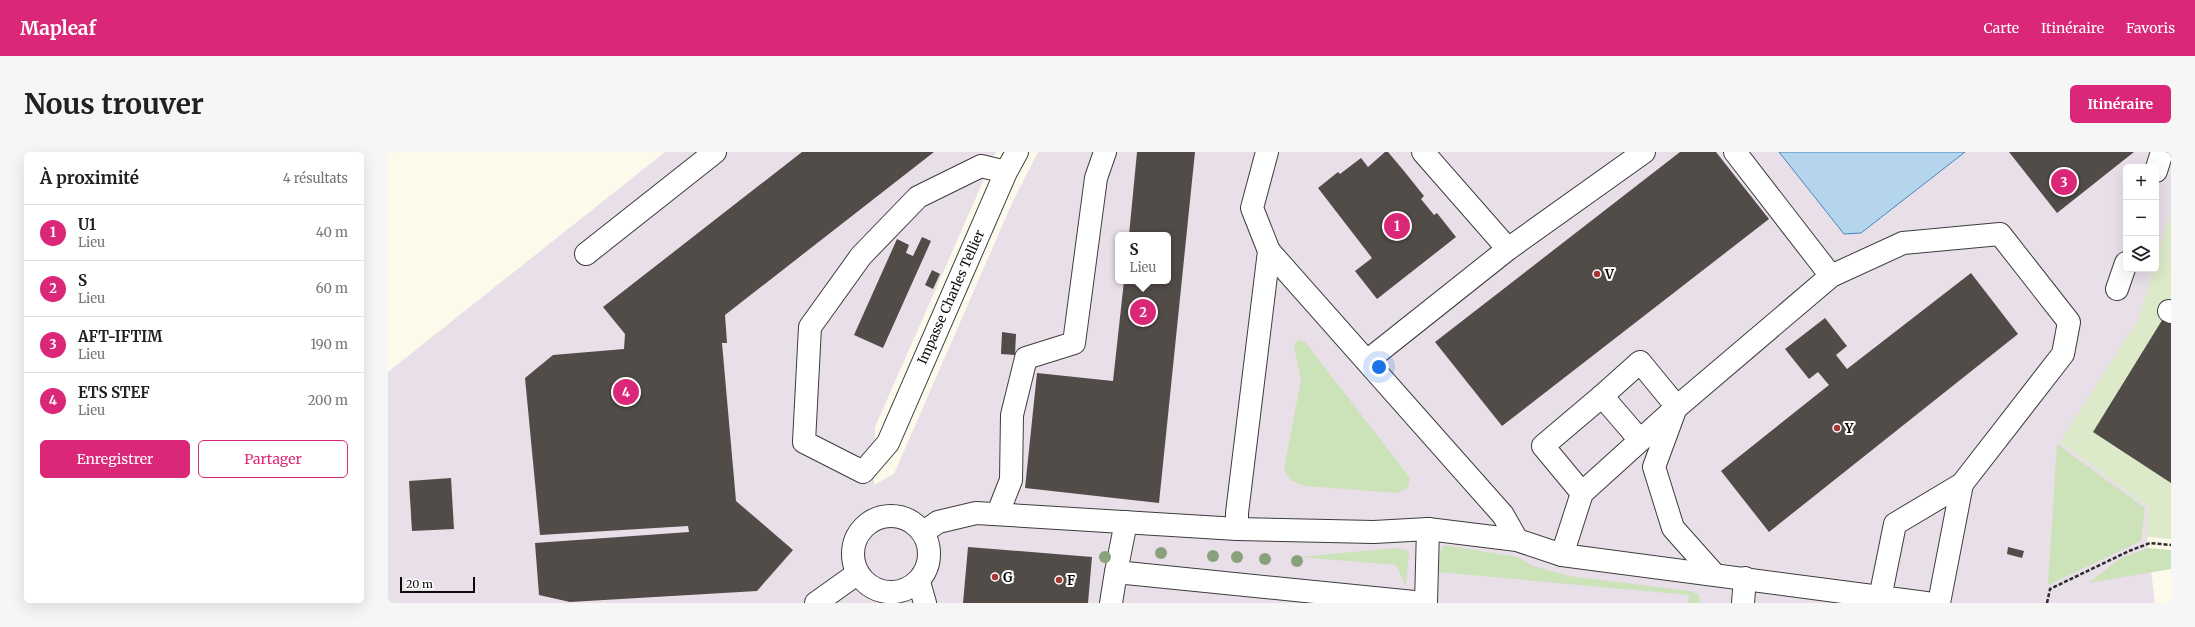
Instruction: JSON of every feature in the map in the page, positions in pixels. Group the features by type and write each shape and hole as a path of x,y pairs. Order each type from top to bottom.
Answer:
{"street":[{"path":"586,254 715,152"},
{"name":"Impasse Charles Tellier","path":"1006,172 981,166 918,198 861,256 810,327 804,442 863,472 888,443 1006,172 1017,152"},
{"path":"998,513 1011,480 1012,416 1026,358 1074,343 1096,178 1105,152"},
{"path":"1267,152 1252,208 1269,251 1503,515 1517,540"},
{"path":"1423,152 1508,249"},
{"path":"1366,361 1508,249 1644,152"},
{"path":"1735,152 1832,276"},
{"path":"2158,164 2162,152"},
{"path":"1562,555 1582,493 1677,407 1832,276 1903,243 2000,234 2069,322 2063,354 1962,484 1895,524 1879,601"},
{"path":"1237,529 1237,513 1269,251"},
{"path":"2117,290 2123,272"},
{"path":"1582,493 1543,446 1640,362 1677,407"},
{"path":"1602,396 1640,440"},
{"path":"1677,407 1654,468 1673,528 1714,574"},
{"path":"1939,603 1962,484"},
{"path":"924,532 938,522 976,513 998,513 1237,529 1374,532 1428,529 1517,540 1562,555 1744,578 1879,601 1926,603"},
{"path":"890,515 909,519 924,532 930,549 929,561 928,566 919,582 903,591 881,598 858,573 852,554 857,535 871,521 890,515"},
{"path":"1111,603 1126,522"},
{"path":"1116,572 1425,603 1428,529"},
{"path":"816,603 858,573"},
{"path":"1743,603 1744,578"},
{"path":"919,582 925,603"}],"path":[{"path":"2047,603 2050,589 2129,551 2150,543 2171,545"}],"shaded area":[{"path":"665,152 996,152 875,427 874,485 894,474 1013,201 1038,152 2171,152 2171,220 2159,257 2159,164 2123,164 2123,272 2154,272 2138,320 2061,442 2149,507 2147,537 2155,603 388,603 388,372"}],"green space":[{"path":"2171,211 2171,539 2147,537 2148,507 2060,442 2138,320 2153,272 2159,272 2159,251"},
{"path":"1298,340 1305,342 1410,478 1408,488 1397,493 1305,486 1290,480 1284,469 1301,380 1294,345"},
{"path":"2057,444 2145,508 2141,541 2048,585"},
{"path":"1444,545 1517,557 1533,566 1569,576 1689,591 1698,594 1701,603 1688,603 1689,595 1438,572 1438,557"},
{"path":"1395,548 1409,551 1406,587 1396,565 1299,557"},
{"path":"2148,548 2171,550 2171,569 2088,583 2121,558"}],"water":[{"path":"1779,152 1965,152 1861,233 1844,234"}],"building":[{"path":"802,152 934,152 725,315 727,343 722,343 736,501 793,550 757,591 570,602 539,595 535,543 689,532 688,526 540,535 525,378 553,355 624,349 625,334 603,307"},
{"path":"1137,152 1195,152 1159,503 1025,488 1037,373 1113,381 1124,284 1171,284 1171,232 1129,232"},
{"path":"1385,152 1388,152 1424,196 1421,199 1434,215 1437,213 1456,237 1377,299 1355,271 1372,258 1318,188 1338,172 1340,174 1361,158 1368,167"},
{"name":"V","path":"1680,152 1716,152 1769,219 1502,426 1435,342"},
{"path":"2009,152 2134,152 2057,213"},
{"path":"922,237 931,241 883,348 854,335 897,239 909,245 906,253 913,256"},
{"path":"932,270 940,274 933,289 925,285"},
{"name":"Y","path":"1971,273 2018,334 1769,532 1721,471 1829,385 1818,372 1809,379 1785,349 1825,318 1847,346 1836,355 1847,369"},
{"path":"2164,317 2171,322 2171,483 2093,432"},
{"path":"1002,332 1016,334 1015,355 1001,354"},
{"path":"451,478 454,529 412,531 409,481"},
{"path":"968,547 1092,557 1088,603 963,603"},
{"path":"2008,547 2024,551 2022,558 2007,554"}],"place":[{"name":"AFT-IFTIM","path":"2064,182"},
{"name":"U1","path":"1397,226"},
{"name":"V","path":"1597,274"},
{"name":"S","path":"1143,312"},
{"name":"ETS STEF","path":"626,392"},
{"name":"Y","path":"1837,428"},
{"name":"G","path":"995,577"},
{"name":"F","path":"1059,580"}]}
